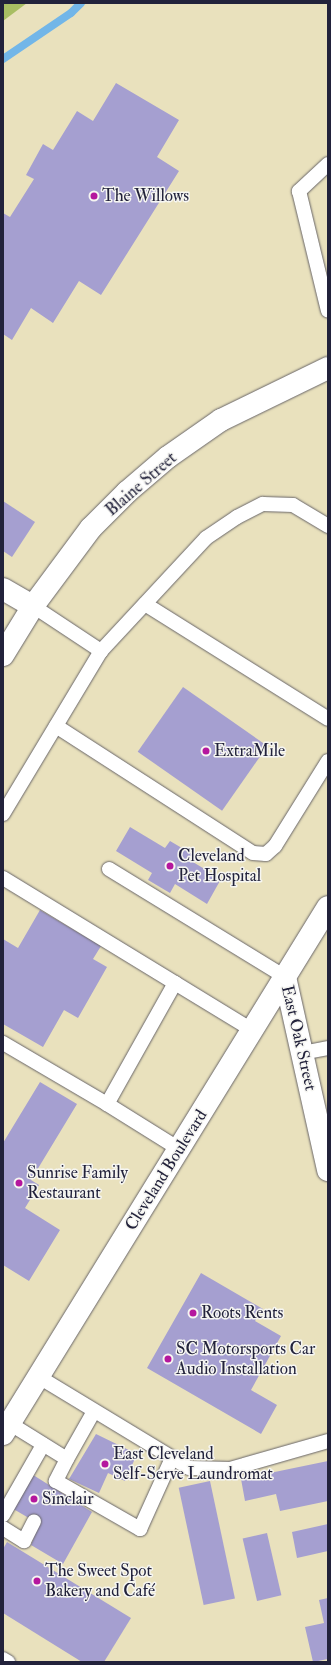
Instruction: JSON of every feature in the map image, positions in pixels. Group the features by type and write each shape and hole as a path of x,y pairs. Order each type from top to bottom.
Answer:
{"main road":[{"name":"Blaine Street","path":"3,655 33,606 91,528 127,492 168,457 221,420 328,368"},
{"path":"3,589 33,606"},
{"name":"Cleveland Boulevard","path":"5,1425 39,1377 328,907"},
{"name":"East Oak Street","path":"285,977 328,1170"}],"lane":[{"path":"328,164 299,191 328,311"},
{"path":"3,814 101,651 206,538 237,516 263,504 293,505 328,526"},
{"path":"145,604 328,719"},
{"path":"33,606 101,651"},
{"path":"56,726 253,853 266,854 275,846 328,761"},
{"path":"109,869 285,977"},
{"path":"3,878 252,1030"},
{"path":"107,1104 175,983"},
{"path":"3,1043 107,1104 179,1149"},
{"path":"302,1054 328,1048"},
{"path":"39,1377 94,1412 189,1468 230,1469 328,1440"},
{"path":"94,1412 54,1484 140,1529 172,1458"},
{"path":"5,1425 43,1444 67,1459"},
{"path":"3,1515 43,1444"},
{"path":"4,1532 24,1541 34,1521"},
{"path":"3,1659 8,1662"}],"green space":[{"path":"3,3 27,3 3,21"}],"building":[{"name":"The Willows","path":"116,83 179,120 157,157 179,171 101,295 79,281 53,323 31,308 12,340 3,334 3,213 10,217 34,179 26,175 43,144 53,150 77,111 93,121"},
{"path":"3,501 35,522 12,557 3,551"},
{"name":"ExtraMile","path":"183,687 267,746 222,811 138,752"},
{"name":"Cleveland Pet Hospital","path":"130,827 165,848 170,841 192,854 188,859 221,879 207,904 175,884 170,893 148,880 152,873 116,851"},
{"path":"40,910 101,946 93,959 107,967 78,1018 64,1010 43,1047 3,1024 3,939 18,948"},
{"name":"Sunrise Family Restaurant","path":"40,1082 77,1104 31,1180 39,1185 25,1208 60,1230 29,1281 3,1265 3,1143"},
{"path":"201,1273 263,1309 255,1321 281,1336 251,1390 277,1405 261,1434 147,1368"},
{"name":"East Cleveland Self-Serve Laundromat","path":"96,1434 137,1454 125,1481 108,1473 99,1493 69,1479"},
{"path":"328,1461 328,1501 280,1511 276,1494 245,1501 241,1479"},
{"path":"30,1473 92,1512 63,1564 31,1545 39,1524 10,1507"},
{"path":"210,1481 235,1598 204,1605 179,1488"},
{"path":"328,1524 328,1551 297,1558 292,1532"},
{"path":"267,1533 281,1595 257,1601 243,1539"},
{"name":"The Sweet Spot Bakery and Café","path":"7,1542 131,1618 104,1662 82,1662 3,1613 3,1549"},
{"path":"328,1598 328,1659 313,1662 305,1627 324,1623 319,1600"}],"waterway":[{"path":"3,59 71,13 81,3"}],"place":[{"name":"The Willows","path":"94,196"},
{"name":"ExtraMile","path":"206,751"},
{"name":"Cleveland Pet Hospital","path":"170,866"},
{"name":"Sunrise Family Restaurant","path":"19,1183"},
{"name":"Roots Rents","path":"193,1313"},
{"name":"SC Motorsports Car Audio Installation","path":"168,1359"},
{"name":"East Cleveland Self-Serve Laundromat","path":"105,1464"},
{"name":"Sinclair","path":"34,1499"},
{"name":"The Sweet Spot Bakery and Café","path":"37,1581"}]}
